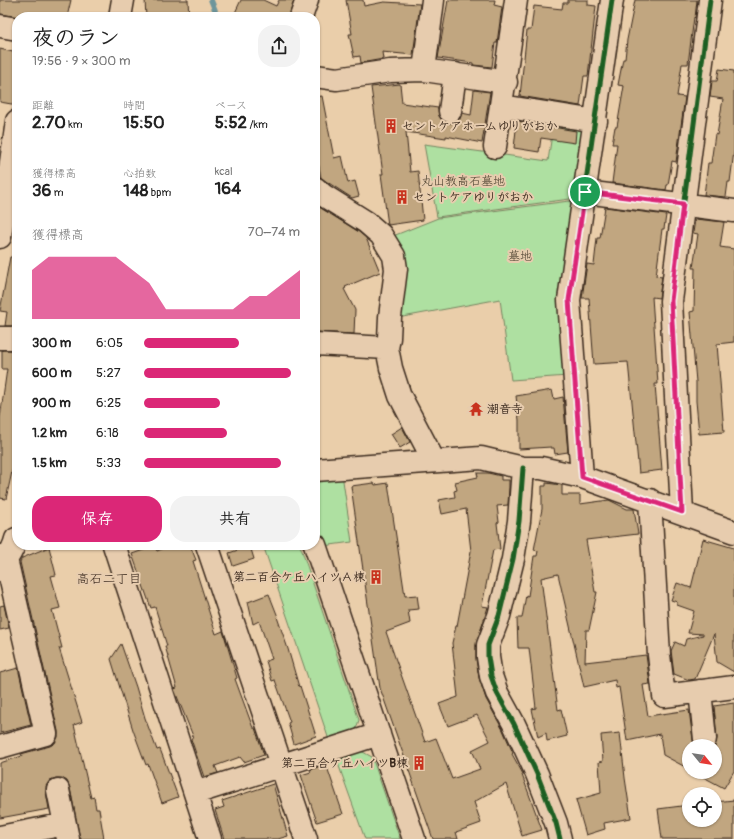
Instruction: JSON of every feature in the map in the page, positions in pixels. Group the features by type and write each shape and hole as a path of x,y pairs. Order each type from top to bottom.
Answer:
{"street":[{"path":"121,12 123,0"},
{"path":"302,12 306,0"},
{"path":"424,70 434,0"},
{"path":"495,147 506,82 516,0"},
{"path":"582,477 569,300 596,122 612,0"},
{"path":"682,512 671,301 710,0"},
{"path":"0,26 12,28"},
{"path":"320,77 337,79 390,71 424,70 506,82"},
{"path":"450,111 455,74"},
{"path":"502,106 596,122"},
{"path":"0,119 12,120"},
{"path":"0,238 12,155"},
{"path":"320,192 366,222 381,235 394,256 396,269 390,317 390,338 387,348 391,368 400,396 434,461"},
{"path":"585,192 734,211"},
{"path":"0,338 12,338"},
{"path":"320,344 387,348"},
{"path":"320,470 481,458 523,468 541,468 582,477 650,500 734,532"},
{"path":"523,468 519,521 513,559 499,616 488,645 488,657 497,693 514,724 537,774 556,823 560,839"},
{"path":"650,500 659,655 664,696 734,687"},
{"path":"0,747 46,734 2,562 13,550"},
{"path":"116,550 210,839"},
{"path":"209,550 306,839"},
{"path":"317,550 414,839"},
{"path":"700,691 706,739"},
{"path":"195,793 379,734"},
{"path":"0,837 66,831 58,790"}],"green space":[{"name":"丸山教高石墓地","path":"554,121 581,125 587,131 577,198 437,217 424,144 548,161"},
{"name":"墓地","path":"577,200 568,376 511,380 500,299 392,319 388,238 438,218"},
{"path":"342,474 352,542 323,546 320,537 320,476"},
{"path":"265,550 302,550 359,720 355,732 329,740"},
{"path":"361,751 372,757 400,839 365,839 336,758"}],"building":[{"path":"0,0 71,0 68,12 12,12 12,16 0,14"},
{"path":"145,0 188,0 189,12 146,12"},
{"path":"241,0 263,0 276,6 279,0 294,0 290,12 235,12"},
{"path":"346,0 363,0 364,6 384,2 420,4 413,55 382,52 383,59 361,63 360,56 354,57 349,34 352,34"},
{"path":"448,0 495,0 494,5 502,7 492,67 438,58"},
{"path":"568,0 588,0 588,5 596,6 588,76 584,76 580,106 520,96 527,30 531,30 534,6 562,9 563,3 568,3"},
{"path":"635,0 697,0 688,64 682,64 677,96 685,97 676,162 672,161 666,190 612,183 617,144 612,144 615,127 617,127 624,86 618,85 623,59 625,59 627,40"},
{"path":"0,49 12,52 12,104 0,102"},
{"path":"719,69 734,71 734,151 730,182 728,182 726,197 704,195 708,163 711,163 715,134 717,135 723,99 710,97 712,81 717,81"},
{"path":"400,84 402,103 438,108 439,116 443,121 449,123 460,119 462,113 471,115 474,90 490,92 482,143 446,136 446,138 406,132 410,172 418,171 423,220 388,225 381,174 383,174 371,87"},
{"path":"320,96 322,96 334,158 342,156 348,183 355,181 359,196 352,198 321,178"},
{"path":"517,121 576,131 575,143 541,138 539,152 514,148"},
{"path":"605,207 666,215 664,229 662,229 656,276 662,277 659,298 652,297 658,384 655,384 662,470 639,473 628,362 594,364 589,298 582,298 587,264 594,265 597,238 600,238"},
{"path":"320,208 366,238 380,272 345,287 346,288 344,289 355,310 354,334 320,332"},
{"path":"695,219 724,222 720,247 734,249 734,342 717,344 724,432 699,434 690,312 694,311 695,268 693,268 698,234 693,233"},
{"path":"10,257 12,257 12,326 5,326 7,312 0,311"},
{"path":"2,350 12,350 12,472 6,499 0,498 0,418 7,369 2,369"},
{"path":"552,390 554,399 563,397 568,452 555,454 554,448 551,447 519,449 519,420 516,396"},
{"path":"402,427 410,442 400,448 391,434"},
{"path":"477,473 488,473 501,476 501,480 509,480 508,505 497,506 500,549 493,550 482,606 488,607 476,645 476,659 479,678 486,699 503,730 513,753 512,754 523,774 522,775 542,830 522,836 506,784 474,802 481,823 456,832 458,839 433,839 380,688 351,486 388,483 405,596 417,595 419,609 408,610 410,623 386,632 425,742 436,738 452,779 480,769 472,750 490,741 477,715 448,726 439,704 458,697 452,643 457,626 471,551 466,509 442,514 439,500 455,497 454,491 457,490 455,482 478,477"},
{"path":"546,483 562,485 562,495 580,495 580,504 609,500 627,509 634,509 638,534 586,540 595,592 597,592 589,630 586,630 585,662 646,655 650,684 643,685 648,716 689,710 693,739 682,739 682,765 663,755 660,734 627,741 619,687 616,688 615,680 584,687 558,574 541,578 558,710 561,709 567,736 547,741 546,733 538,737 532,709 536,708 529,648 518,648 517,618 522,618 526,595 528,596 534,556 537,556 538,551 534,550 542,509 542,486 546,486"},
{"path":"703,539 734,548 734,672 717,662 714,634 695,679 689,680 674,674 671,651 675,642 684,646 686,639 703,634 688,633 694,611 677,605 677,602 671,600 677,583 691,588"},
{"path":"42,550 50,550 56,575 51,576 60,608 52,610 62,648 59,648 82,722 74,725 91,798 94,797 96,809 99,809 104,839 80,839 70,788 67,781 62,778 50,780 46,786 49,809 0,818 0,763 22,756 21,754 50,746 55,743 58,737 58,731 20,562 22,558"},
{"path":"144,550 192,550 196,560 193,561 216,634 223,631 237,678 235,679 253,728 255,728 264,755 244,762 240,757 215,766 218,773 204,777 191,739 193,736 174,689 177,688 165,646 167,646 155,607 151,608 132,554"},
{"path":"238,550 251,550 254,559 233,566 229,553"},
{"path":"269,594 278,617 299,687 300,686 316,736 294,744 288,723 290,722 275,680 272,681 266,661 272,659 259,621 253,624 248,602"},
{"path":"4,605 9,628 0,630 0,606"},
{"path":"121,644 145,718 157,750 160,749 178,797 162,803 148,764 146,765 133,730 111,659"},
{"path":"18,668 31,725 0,733 0,673"},
{"path":"734,703 734,771 724,788 707,779 722,779 722,739 717,739 714,706"},
{"path":"620,733 631,818 604,823 605,829 586,835 576,800 601,793 599,762 603,761 601,735"},
{"path":"326,764 343,814 317,822 301,775 311,772 310,770"},
{"path":"273,784 288,836 278,839 224,839 215,810 224,807 222,801"},
{"path":"734,800 734,839 662,839 658,809 682,806 682,827 722,827 722,801"}],"waterway":[{"path":"211,0 215,10"}],"cycle path":[{"path":"582,477 569,300 612,0"},
{"path":"682,512 671,301 710,0"},
{"path":"523,468 519,521 513,559 499,616 488,645 488,657 491,676 497,693 514,724 537,774 556,823 560,839"}],"place":[{"name":"セントケアホームゆりがおか","path":"391,126"},
{"name":"セントケアゆりがおか","path":"402,197"},
{"name":"潮音寺","path":"476,409"},
{"name":"第二百合ケ丘ハイツＡ棟","path":"376,577"},
{"name":"第二百合ケ丘ハイツB棟","path":"419,763"}],"district":[{"name":"高石二丁目","path":"109,579"}],"route":[{"path":"585,192 683,204 671,301 682,512 582,477 569,300 585,192"}]}
